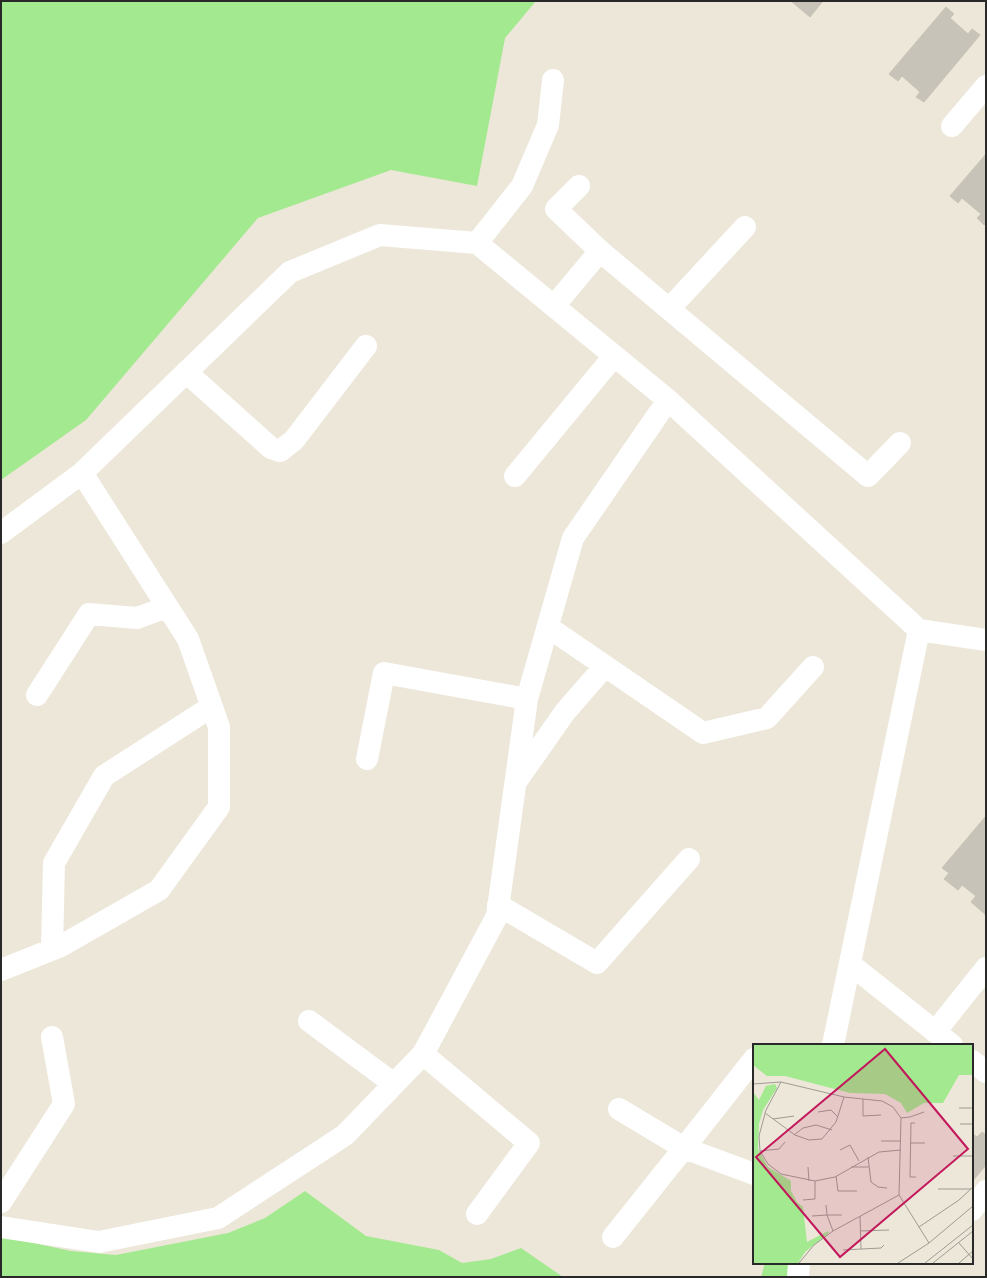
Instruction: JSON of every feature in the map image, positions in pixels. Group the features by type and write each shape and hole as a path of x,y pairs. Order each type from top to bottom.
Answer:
{"lane":[{"path":"477,243 522,186 548,126 553,80"},
{"path":"952,126 986,86"},
{"path":"579,186 556,209 600,251 868,476 900,443"},
{"path":"669,309 745,227"},
{"path":"1,533 82,473 290,272 380,235 477,243 668,400 920,630 986,640"},
{"path":"554,306 600,251"},
{"path":"186,372 271,448 280,451 294,440 366,346"},
{"path":"515,476 614,356"},
{"path":"1,1227 99,1242 218,1218 344,1136 423,1054 497,916 527,699 573,538 668,400"},
{"path":"1,970 52,949 159,890 219,807 219,728 188,639 82,473"},
{"path":"37,695 89,614 137,618 167,606"},
{"path":"548,627 703,733 767,718 813,667"},
{"path":"833,1044 920,630"},
{"path":"515,783 565,712 605,666"},
{"path":"367,759 384,673 527,699"},
{"path":"52,949 54,863 104,776 211,707"},
{"path":"498,905 597,963 689,859"},
{"path":"850,964 951,1044"},
{"path":"935,1032 986,968"},
{"path":"309,1021 394,1084"},
{"path":"1,1202 64,1104 52,1037"},
{"path":"423,1054 529,1143 477,1214"},
{"path":"613,1237 753,1060"},
{"path":"973,1062 986,1072"},
{"path":"619,1109 684,1148 753,1174"},
{"path":"973,1209 986,1191"},
{"path":"798,1277 799,1264"}],"green space":[{"path":"1,1 536,1 505,38 477,186 391,170 258,218 86,420 1,480"},
{"path":"305,1191 366,1236 439,1250 462,1263 491,1259 521,1248 563,1277 1,1277 1,1236 71,1251 116,1255 228,1233 265,1218"},
{"path":"765,1264 793,1264 792,1277 761,1277"}],"building":[{"path":"791,1 823,1 810,17"},
{"path":"946,7 954,14 950,18 968,34 972,29 980,35 924,102 916,97 920,92 902,76 898,81 889,74"},
{"path":"986,154 986,223 984,225 977,218 981,214 962,198 958,203 950,196"},
{"path":"986,816 986,915 971,902 976,896 962,885 958,890 944,879 949,873 942,868"},
{"path":"982,1132 986,1135 986,1165 973,1181 973,1134 977,1137"}]}
